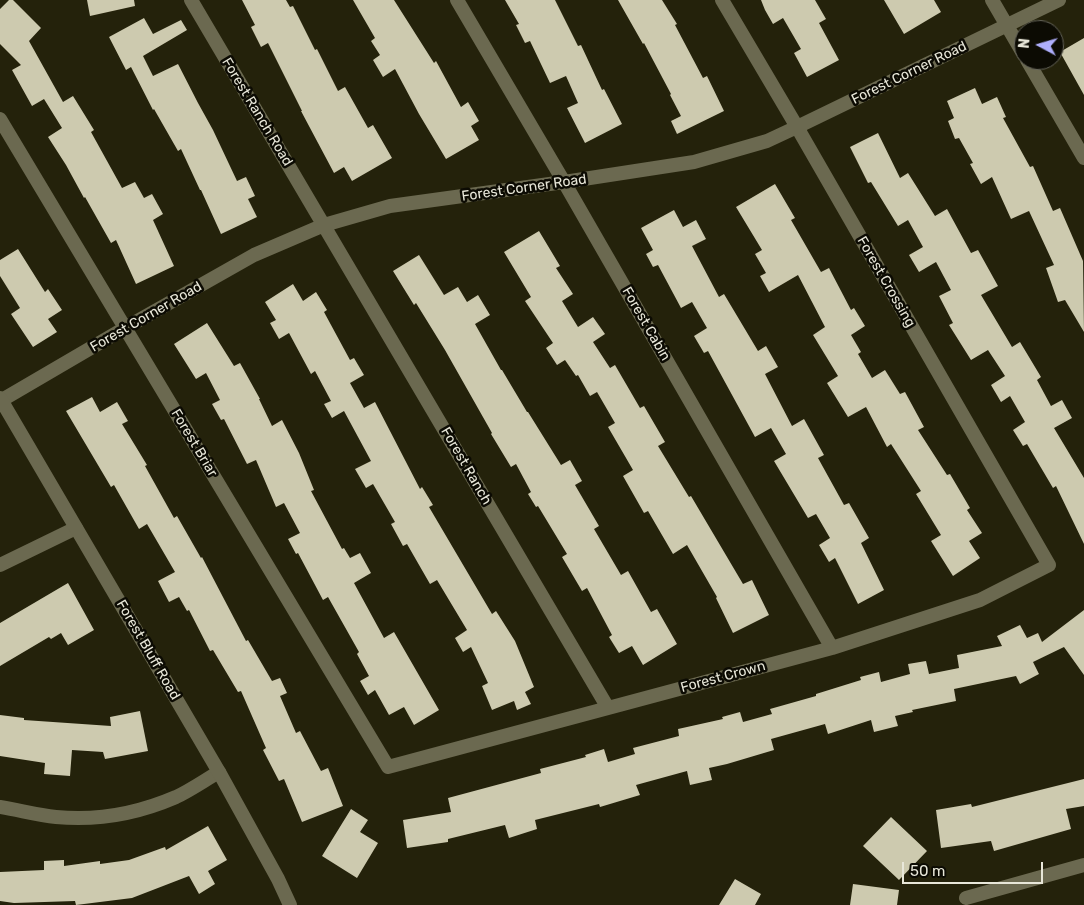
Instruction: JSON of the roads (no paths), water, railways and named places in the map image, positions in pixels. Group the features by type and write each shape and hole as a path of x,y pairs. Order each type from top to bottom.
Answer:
{"street":[{"name":"Forest Ranch Road","path":"191,0 324,225"},
{"name":"Forest Cabin","path":"457,0 832,648"},
{"name":"Forest Crossing","path":"722,0 1049,564"},
{"path":"992,0 1014,37"},
{"name":"Forest Corner Road","path":"1,399 254,255 324,225 390,206 694,162 767,141 1059,0"},
{"path":"1033,70 1084,158"},
{"name":"Forest Briar","path":"0,120 388,767"},
{"name":"Forest Ranch","path":"324,225 608,708"},
{"name":"Forest Bluff Road","path":"1,399 219,772 278,878 290,905"},
{"path":"0,565 76,528"},
{"name":"Forest Crown","path":"388,767 832,648 980,600 1049,564"},
{"path":"0,807 57,817 82,818 106,816 154,805 177,796 219,772"},
{"path":"966,898 1084,865"}]}
